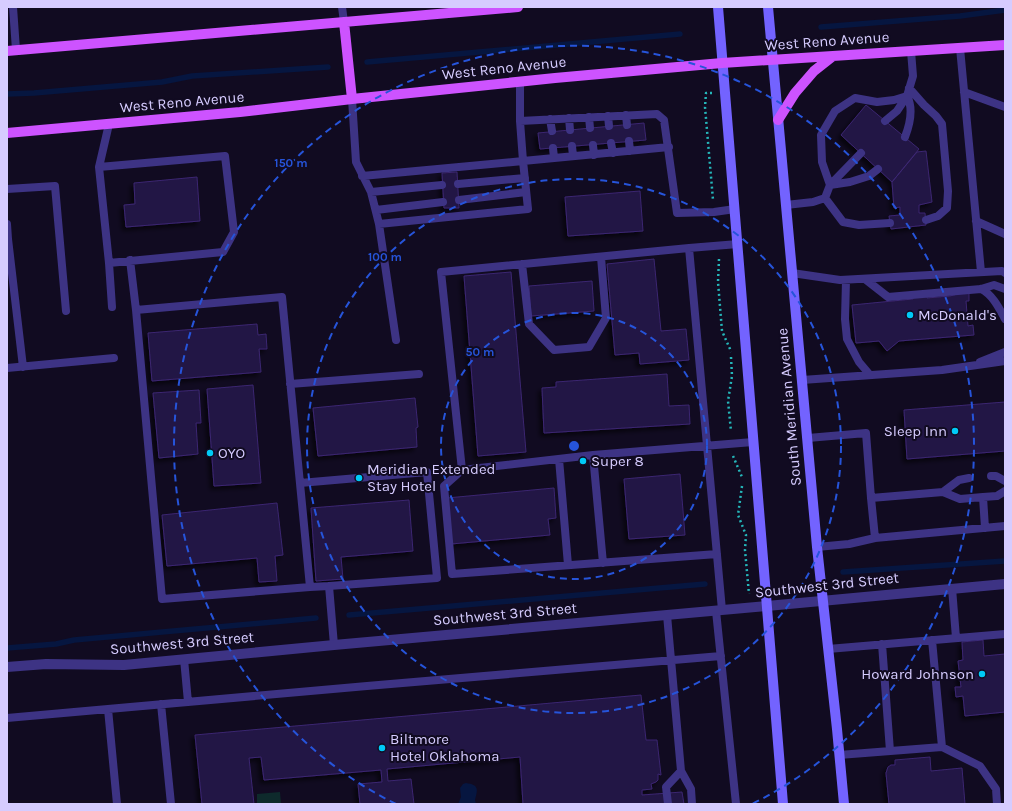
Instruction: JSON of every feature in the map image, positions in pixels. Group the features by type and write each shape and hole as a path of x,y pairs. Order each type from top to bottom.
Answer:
{"main road":[{"path":"12,50 518,7"},
{"path":"718,7 783,804"},
{"name":"South Meridian Avenue","path":"768,7 817,547 844,804"},
{"path":"344,22 352,99"},
{"name":"West Reno Avenue","path":"7,133 240,112 556,78 722,63 1005,45"},
{"path":"778,120 795,93 814,71 833,56"}],"street":[{"name":"Southwest 3rd Street","path":"7,668 46,664 124,665 334,644 719,611 1005,584"}],"lane":[{"path":"12,50 13,7"},
{"path":"342,7 344,22"},
{"path":"960,48 981,272"},
{"path":"885,121 897,111 907,96 910,88 913,76 911,51"},
{"path":"380,224 528,209 520,121 520,82"},
{"path":"910,88 942,124 948,191 947,208 938,216 926,220"},
{"path":"964,92 1005,107"},
{"path":"905,137 910,123 910,103 907,96"},
{"path":"830,185 822,162 821,135 836,111 855,98 877,102 894,100 907,96"},
{"path":"352,99 356,162 371,192 380,224 396,340"},
{"path":"520,121 657,114 664,120 677,213 714,212 735,209"},
{"path":"626,115 627,125"},
{"path":"608,116 609,126"},
{"path":"589,117 590,128"},
{"path":"569,118 570,130"},
{"path":"550,119 552,132"},
{"path":"110,124 99,167 112,307"},
{"path":"629,141 630,151"},
{"path":"611,143 613,153"},
{"path":"593,144 594,154"},
{"path":"572,146 573,156"},
{"path":"362,176 668,147"},
{"path":"553,148 554,158"},
{"path":"825,198 830,185 861,153"},
{"path":"99,167 225,156 234,232 223,252 109,263"},
{"path":"830,185 850,182 869,176 878,169"},
{"path":"458,184 525,178"},
{"path":"371,192 442,185"},
{"path":"7,189 55,186 66,311"},
{"path":"459,200 526,192"},
{"path":"786,205 813,202 825,198"},
{"path":"825,198 843,222 859,225 890,223"},
{"path":"376,210 443,202"},
{"path":"976,221 1005,234"},
{"path":"7,224 23,367"},
{"path":"462,470 441,272 738,244"},
{"path":"690,248 717,554 721,656 736,804"},
{"path":"522,264 529,324 554,350 589,347 606,318 601,257"},
{"path":"130,260 136,310 162,599 437,578 427,472 300,483"},
{"path":"792,273 846,280 981,272 1005,272"},
{"path":"865,279 888,297 981,289 994,285 1005,289"},
{"path":"846,280 845,319 847,339 859,362 870,376"},
{"path":"981,289 993,298 1005,319"},
{"path":"136,310 282,297 310,587"},
{"path":"972,366 1005,352"},
{"path":"7,368 114,358"},
{"path":"802,380 942,370 1005,361"},
{"path":"290,384 419,374"},
{"path":"808,438 866,432 875,538"},
{"path":"717,554 452,574 444,486 462,470 593,455 753,442"},
{"path":"593,455 603,563"},
{"path":"559,459 568,565"},
{"path":"991,476 996,476 1005,481"},
{"path":"943,492 959,480 969,478"},
{"path":"871,498 943,492 960,499 997,496 1005,491"},
{"path":"983,497 985,528"},
{"path":"817,547 848,544 875,538 1005,526"},
{"path":"328,586 334,644"},
{"path":"952,588 956,638"},
{"path":"667,615 681,771 691,789 692,804"},
{"path":"828,649 1005,634"},
{"path":"932,640 942,747"},
{"path":"882,644 890,751"},
{"path":"7,718 721,656"},
{"path":"184,659 188,702"},
{"path":"161,704 171,804"},
{"path":"108,709 117,804"},
{"path":"839,755 942,747 980,766 996,790 997,804"},
{"path":"668,804 666,787 681,771"}],"path":[{"path":"714,212 705,107 706,93 724,93"},
{"path":"718,246 718,282 722,331 730,349 732,376 728,402 733,458 743,480 738,515 746,535 745,550 749,594"}],"green space":[{"path":"280,792 281,804 257,804 257,794"}],"water":[{"path":"466,783 475,786 477,790 475,800 476,804 458,804 461,797 460,788"}],"building":[{"path":"866,105 919,149 892,182 841,135"},
{"path":"644,123 646,140 540,149 538,133"},
{"path":"926,151 932,202 919,205 919,213 925,213 926,225 891,229 889,216 900,215 900,207 894,208 892,182 917,152"},
{"path":"457,172 459,208 444,208 442,173"},
{"path":"197,177 200,221 126,227 124,205 135,204 134,183"},
{"path":"640,191 643,231 568,236 565,197"},
{"path":"654,259 661,331 686,329 689,360 640,364 639,353 615,355 607,264"},
{"path":"511,272 526,452 478,456 464,276"},
{"path":"592,281 594,311 531,316 529,286"},
{"name":"McDonald's","path":"969,291 969,301 966,301 968,326 973,325 974,335 899,341 887,351 879,341 856,343 852,305 913,299 913,296 927,295 927,298 950,296"},
{"path":"257,324 258,335 266,334 267,349 259,349 261,372 152,381 148,333"},
{"path":"667,374 669,406 689,405 690,424 544,433 542,388 556,387 556,382"},
{"path":"253,385 261,483 214,486 207,389"},
{"path":"199,390 201,423 196,423 198,454 159,458 153,393"},
{"path":"415,398 418,427 416,428 417,447 318,456 313,408"},
{"name":"Sleep Inn","path":"1005,402 1005,451 907,459 904,410"},
{"path":"680,474 685,535 629,539 624,479"},
{"path":"554,488 556,518 548,519 550,535 451,544 447,498"},
{"path":"409,500 413,551 341,557 343,579 316,581 311,508"},
{"path":"277,503 283,555 275,556 277,581 259,582 257,558 167,566 162,515"},
{"name":"Howard Johnson","path":"983,640 984,656 1005,654 1005,712 965,716 963,696 956,697 955,687 961,687 958,661 963,660 962,642"},
{"path":"641,695 646,740 657,740 661,775 658,774 658,780 651,784 652,789 642,790 642,795 682,792 684,804 523,804 520,757 387,769 388,781 411,779 414,804 360,804 358,784 382,782 381,770 264,780 261,757 249,758 254,804 202,804 195,735"},
{"path":"930,757 931,771 962,768 965,804 889,804 886,773 888,767 895,765 895,760"}],"waterway":[{"path":"821,27 960,16 1005,10"},
{"path":"367,62 680,34"},
{"path":"7,94 162,82 192,76 328,67"},
{"path":"843,572 1005,561"},
{"path":"349,615 705,584"},
{"path":"7,648 56,644 74,640 316,618"}],"place":[{"name":"McDonald's","path":"910,315"},
{"name":"Sleep Inn","path":"955,431"},
{"name":"OYO","path":"210,453"},
{"name":"Super 8","path":"583,461"},
{"name":"Meridian Extended Stay Hotel","path":"359,478"},
{"name":"Howard Johnson","path":"982,674"},
{"name":"Biltmore Hotel Oklahoma","path":"382,748"}]}
